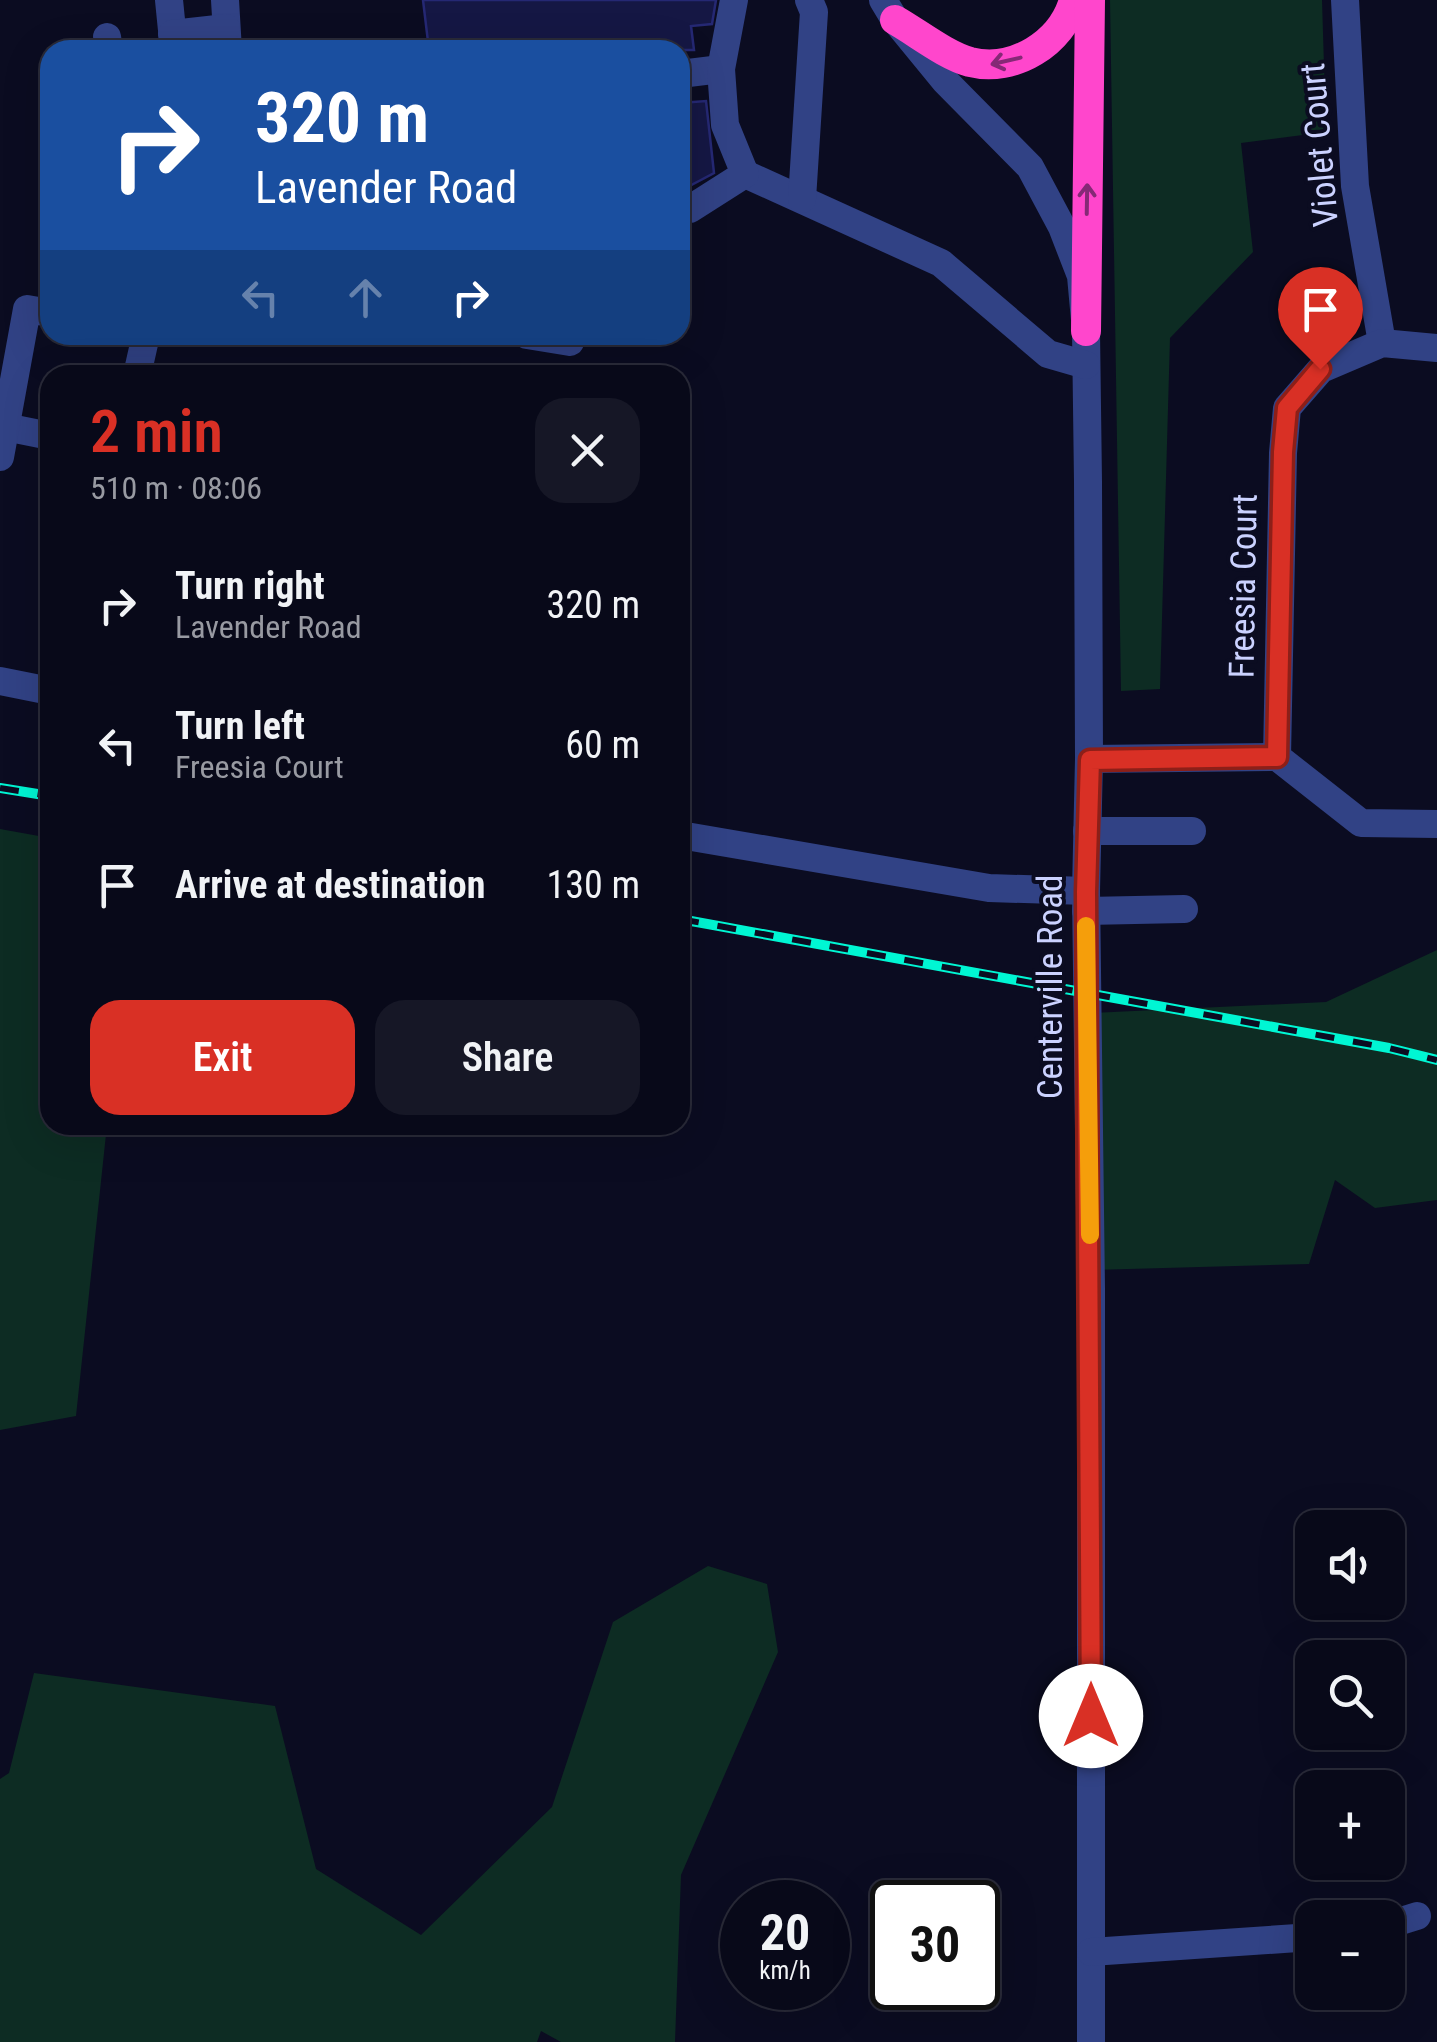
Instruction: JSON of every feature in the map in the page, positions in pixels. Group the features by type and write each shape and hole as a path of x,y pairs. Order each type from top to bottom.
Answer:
{"highway":[{"path":"889,10 964,60 999,64 1035,52 1052,38 1071,12 1074,0"},
{"path":"1086,331 1090,0"}],"street":[{"path":"168,0 173,40"},
{"path":"734,0 721,68 725,125 745,174 941,263 1048,354 1086,365"},
{"path":"802,198 814,12 809,0"},
{"name":"Violet Court","path":"1346,0 1355,186 1382,343"},
{"name":"Centerville Road","path":"889,10 946,81 1030,168 1062,227 1081,276 1086,331 1090,760 1086,901 1091,1274 1090,2042"},
{"path":"180,40 226,26"},
{"path":"690,73 721,68"},
{"path":"690,208 745,174"},
{"path":"0,457 27,309 40,311"},
{"name":"Freesia Court","path":"1277,757 1287,408 1320,369 1382,343 1437,348"},
{"path":"3,426 40,434"},
{"path":"0,681 40,689"},
{"path":"1090,760 1277,757 1361,823 1437,824"},
{"path":"1088,831 1192,830"},
{"path":"690,836 990,888 1184,909"},
{"path":"1405,1920 1418,1916"},
{"path":"1091,1952 1295,1938"}],"green space":[{"path":"1110,0 1322,0 1326,132 1241,143 1253,252 1170,338 1160,689 1121,691"},
{"path":"0,829 40,836 40,1135 106,1135 76,1416 0,1430"},
{"path":"1437,950 1437,1200 1375,1208 1335,1180 1309,1264 1092,1270 1092,1013 1326,1002"},
{"path":"708,1566 767,1584 778,1652 681,1875 675,2042 561,2042 541,2031 537,2042 0,2042 0,1779 9,1773 34,1673 275,1706 316,1869 421,1935 552,1807 613,1622"}],"building":[{"path":"423,0 716,0 712,24 691,26 694,50 690,50 690,40 428,40"},
{"path":"706,101 714,173 690,186 690,102"}],"railway":[{"path":"0,788 40,794"},
{"path":"690,921 1389,1048 1437,1060"}],"slow traffic":[{"path":"1086,926 1090,1235"}],"route":[{"path":"1091,1716 1086,892 1090,760 1277,757 1287,408 1320,369"}]}
